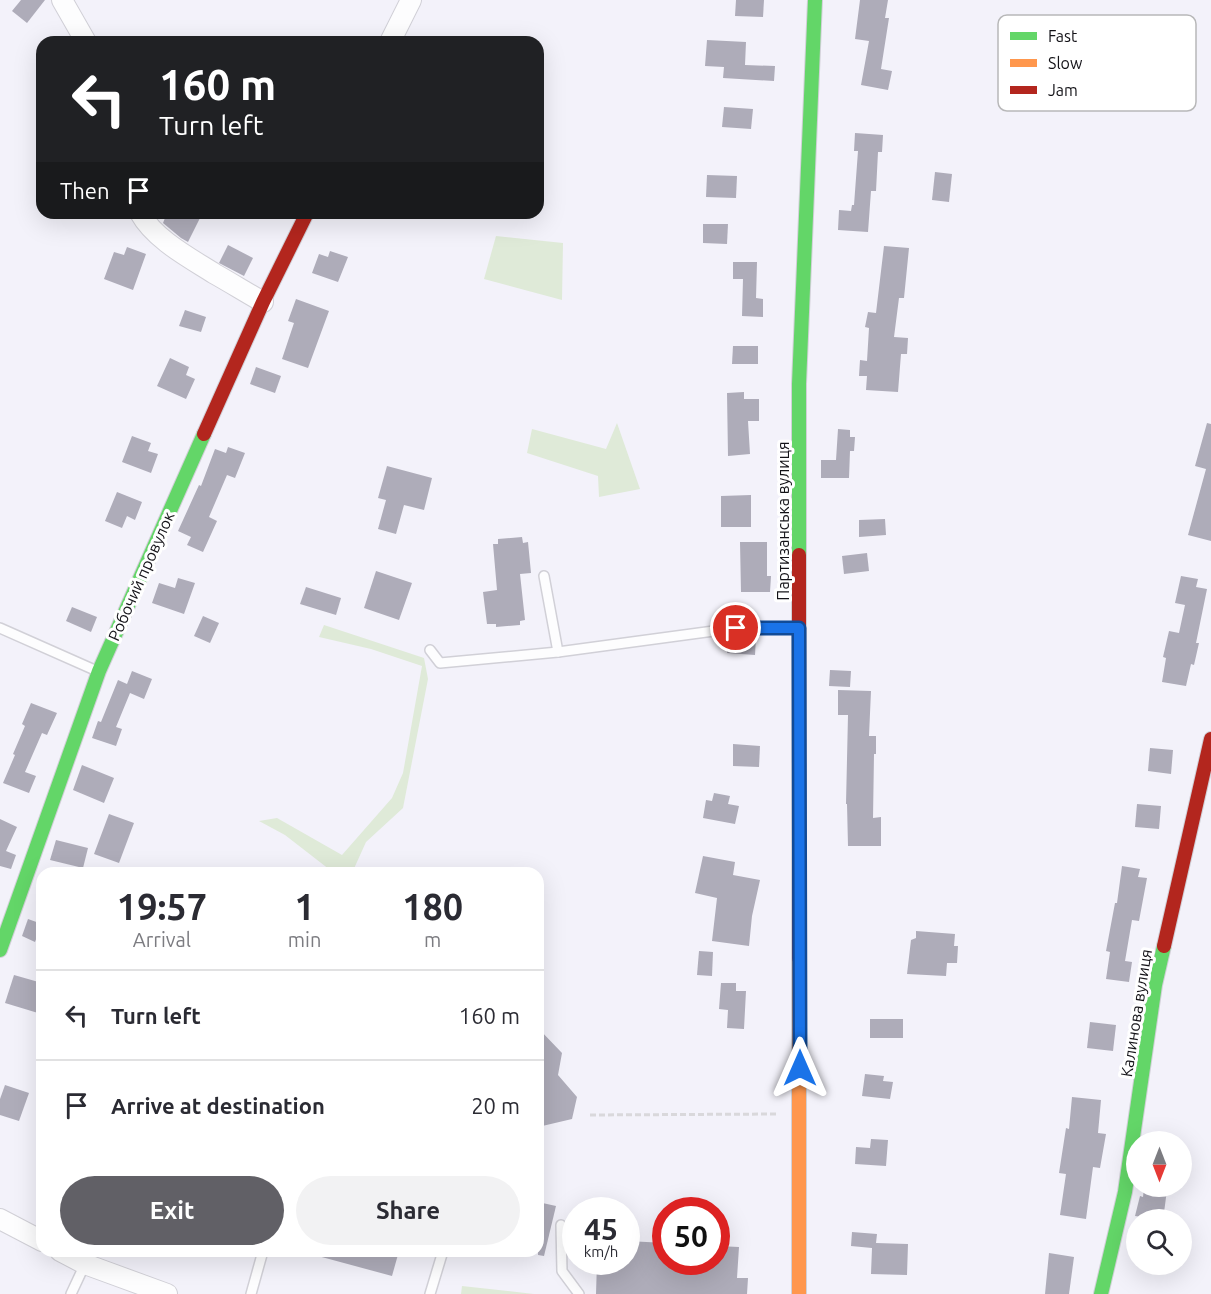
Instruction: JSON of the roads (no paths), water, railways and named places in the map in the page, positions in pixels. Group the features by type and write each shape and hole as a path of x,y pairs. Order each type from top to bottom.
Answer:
{"street":[{"path":"62,0 83,36"},
{"path":"393,36 411,0"},
{"name":"Партизанська вулиця","path":"799,1294 799,384 815,0"},
{"path":"144,219 161,237 187,257 263,302"},
{"name":"Робочий провулок","path":"0,950 99,672 263,302 304,219"},
{"name":"Калинова вулиця","path":"1101,1294 1125,1192 1155,985 1211,739"},
{"path":"0,1219 36,1238"},
{"path":"72,1257 167,1294"}],"lane":[{"path":"544,576 558,652"},
{"path":"0,628 99,672"},
{"path":"430,650 440,663 558,652 736,628 799,628"},
{"path":"561,1225 562,1271 579,1294"},
{"path":"251,1294 261,1257"},
{"path":"430,1294 441,1257"},
{"path":"71,1294 85,1264"}]}
